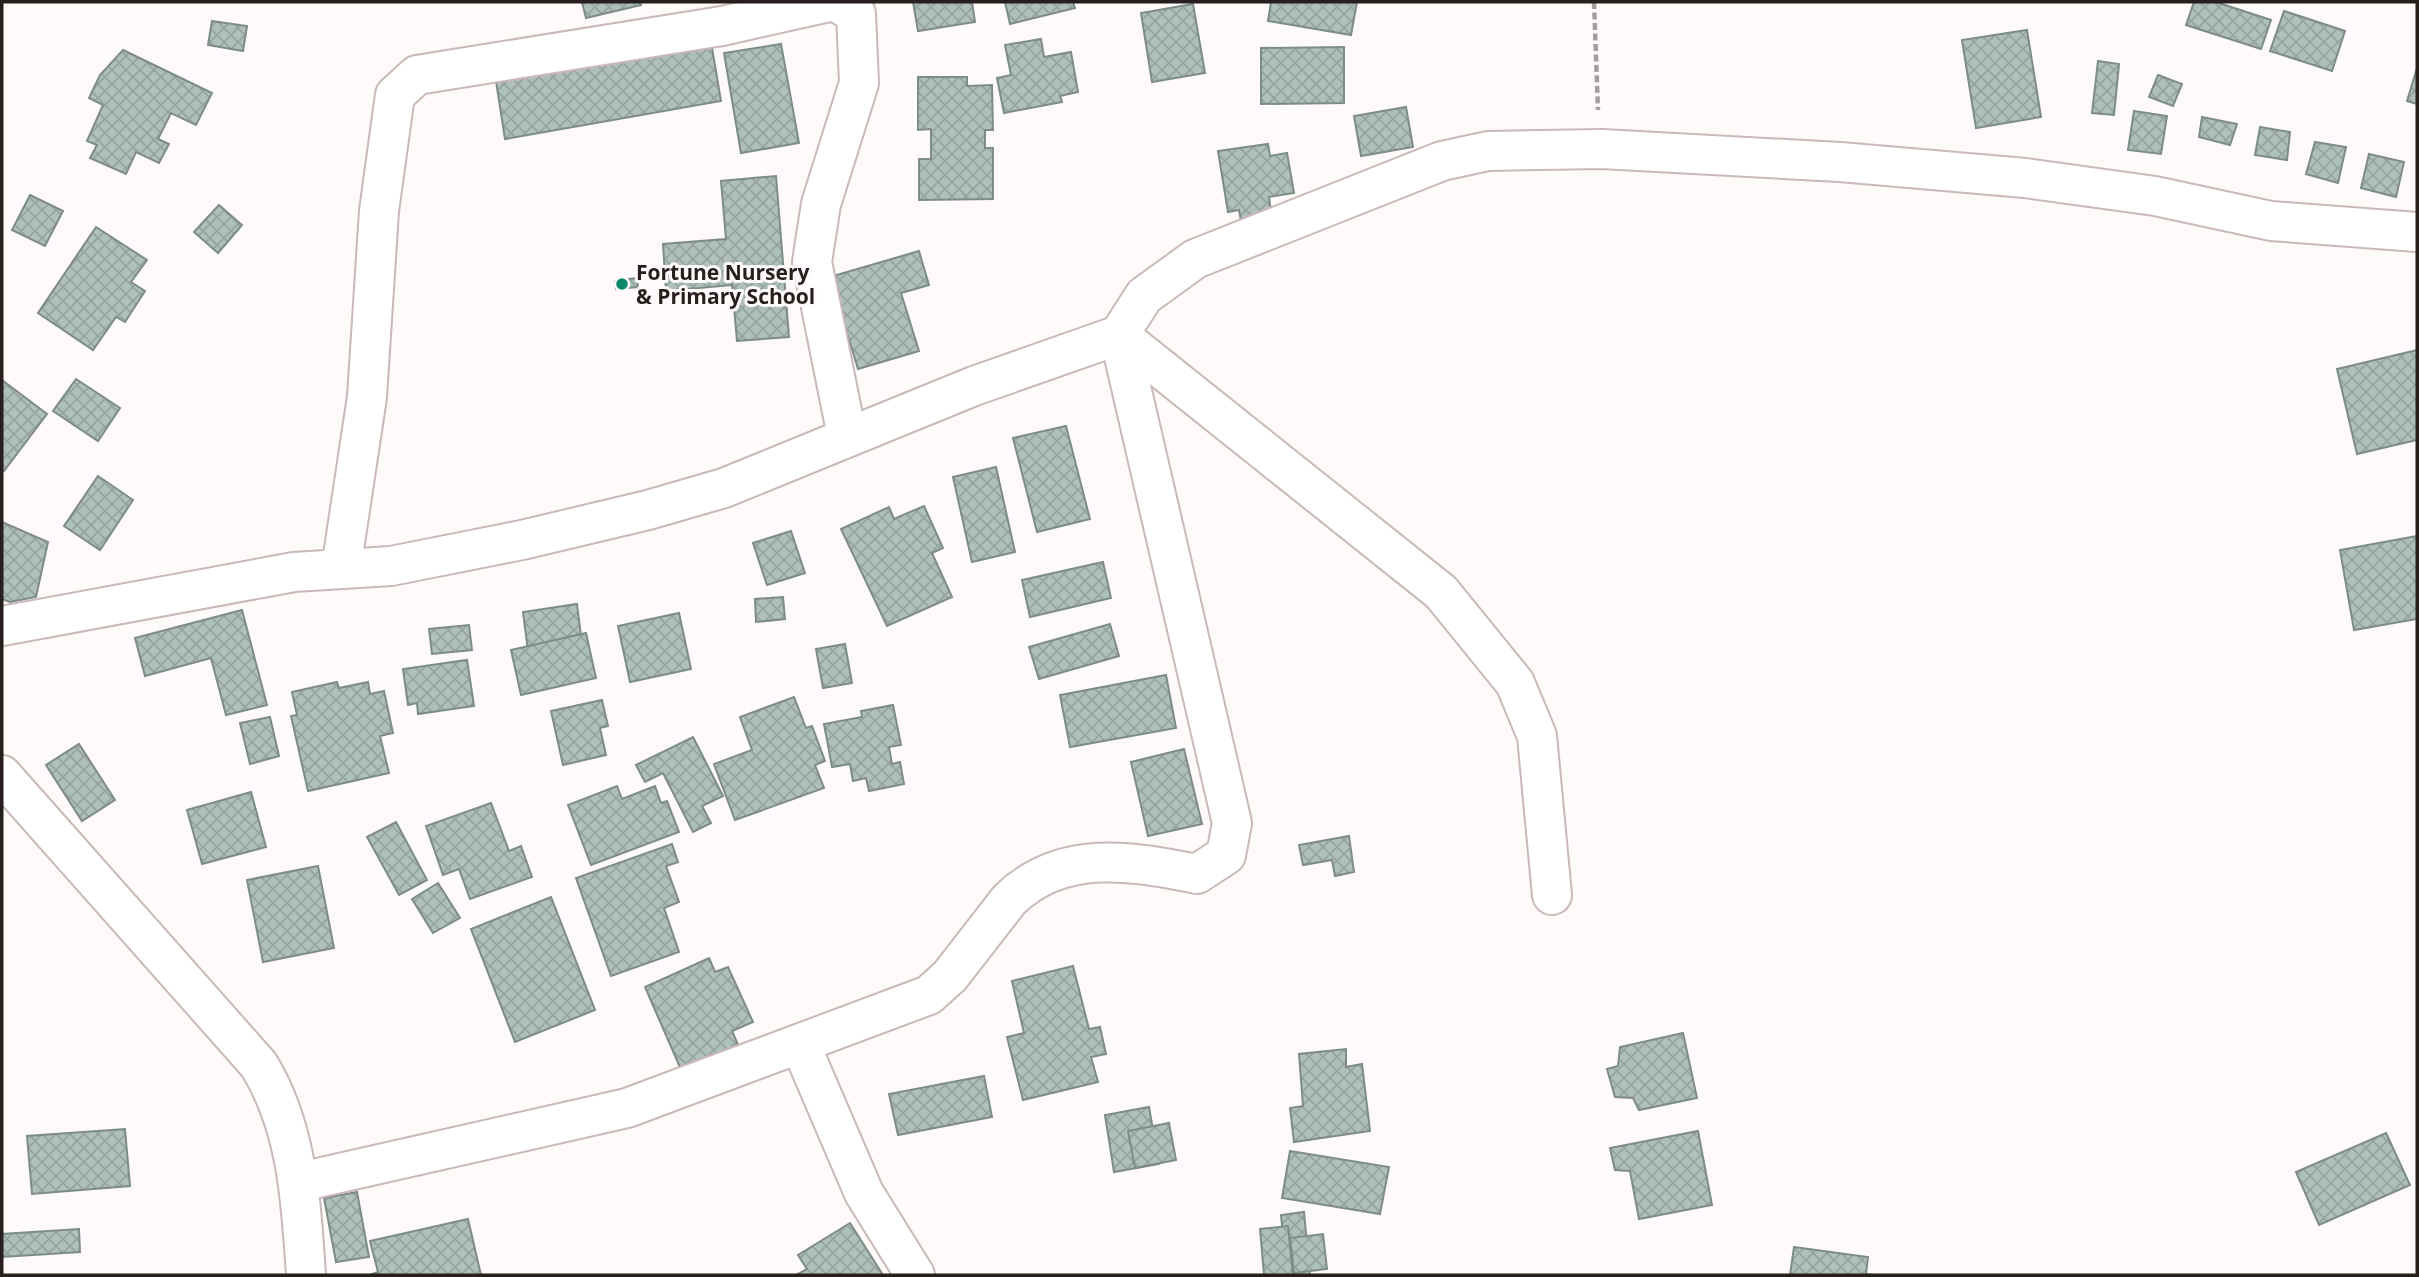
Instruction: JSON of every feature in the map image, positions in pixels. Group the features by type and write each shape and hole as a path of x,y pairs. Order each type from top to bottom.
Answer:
{"street":[{"path":"341,569 367,397 379,211 395,95 416,75 723,26 829,2"},
{"path":"836,2 856,14 859,83 821,204 812,262 847,436"},
{"path":"2,626 294,572 391,566 522,540 648,510 724,488 974,386 1119,335 1144,296 1195,260 1442,161 1488,151 1602,149 1840,162 2025,178 2155,196 2271,221 2417,232"},
{"path":"1119,335 1441,592 1515,683 1537,736 1552,895"},
{"path":"300,1182 626,1108 801,1046 929,995 950,976 1009,900 1037,879 1081,863 1133,861 1197,874 1226,855 1232,823 1119,335"},
{"path":"2,775 259,1065 277,1095 300,1182 306,1275"},
{"path":"801,1046 863,1193 915,1275"}],"path":[{"path":"1594,2 1602,149"}],"building":[{"path":"582,2 640,2 641,5 586,18"},
{"path":"913,2 972,2 975,22 918,31"},
{"path":"1005,2 1073,2 1075,8 1010,24"},
{"path":"1271,2 1357,2 1351,35 1268,21"},
{"path":"2194,2 2216,2 2271,20 2261,49 2186,25"},
{"path":"1193,4 1205,73 1152,82 1141,13"},
{"path":"2284,11 2345,31 2332,71 2270,51"},
{"path":"212,21 247,26 243,51 208,45"},
{"path":"2027,30 2041,117 1976,128 1962,40"},
{"path":"1041,39 1044,57 1071,52 1078,92 1060,96 1062,102 1004,113 997,78 1011,75 1005,45"},
{"path":"711,42 721,101 505,139 496,81"},
{"path":"781,44 799,143 741,153 724,53"},
{"path":"1344,47 1344,103 1261,104 1261,48"},
{"path":"123,50 212,93 196,125 171,113 158,139 169,144 159,163 136,152 126,174 90,158 97,145 87,141 103,105 89,98 100,75"},
{"path":"2098,61 2119,64 2114,115 2092,113"},
{"path":"2417,68 2417,104 2407,101"},
{"path":"2158,75 2182,84 2173,106 2149,97"},
{"path":"918,77 967,77 967,86 992,85 993,130 985,130 985,148 993,148 993,199 919,200 919,159 931,159 931,129 918,130"},
{"path":"1406,107 1413,147 1361,156 1354,116"},
{"path":"2134,111 2167,116 2161,154 2128,150"},
{"path":"2202,117 2237,124 2230,145 2199,137"},
{"path":"2260,127 2290,132 2287,160 2255,155"},
{"path":"2315,142 2346,147 2338,183 2306,174"},
{"path":"1268,144 1270,156 1287,153 1294,193 1269,197 1272,220 1242,226 1239,210 1228,212 1218,151"},
{"path":"2369,154 2404,162 2396,197 2361,188"},
{"path":"776,176 789,337 737,341 732,285 666,291 663,244 726,239 721,181"},
{"path":"30,195 63,211 45,246 12,230"},
{"path":"219,205 242,225 218,253 194,232"},
{"path":"96,227 147,260 131,282 145,291 125,322 116,317 93,350 38,313"},
{"path":"919,251 929,285 901,293 919,351 858,369 830,277"},
{"path":"637,278 638,287 616,289 615,281"},
{"path":"2417,350 2417,440 2357,454 2337,369"},
{"path":"76,379 120,408 98,441 53,411"},
{"path":"2,380 47,414 4,471 2,469"},
{"path":"1066,426 1090,519 1037,532 1013,438"},
{"path":"996,467 1015,552 972,562 953,477"},
{"path":"98,476 133,500 100,550 64,526"},
{"path":"924,506 943,548 932,553 952,597 887,626 841,529 889,507 894,519"},
{"path":"2,522 48,542 36,597 10,602 2,599"},
{"path":"791,531 805,573 767,585 753,543"},
{"path":"2417,536 2417,619 2354,630 2340,550"},
{"path":"1103,562 1111,598 1030,617 1022,580"},
{"path":"783,597 785,619 756,622 755,599"},
{"path":"577,604 584,660 530,667 523,612"},
{"path":"242,610 267,705 226,715 211,658 145,676 135,638"},
{"path":"679,613 691,669 630,682 618,626"},
{"path":"1110,624 1119,656 1039,679 1029,647"},
{"path":"469,625 472,650 432,654 429,629"},
{"path":"586,633 596,678 521,695 511,650"},
{"path":"845,644 852,683 823,688 816,649"},
{"path":"467,660 474,706 418,714 417,703 408,705 403,669"},
{"path":"1166,675 1176,728 1070,747 1060,695"},
{"path":"337,682 339,688 368,682 370,694 384,691 393,733 380,736 389,773 308,791 291,716 297,715 292,692"},
{"path":"794,697 806,728 812,726 825,761 815,765 824,788 735,820 714,764 752,750 740,717"},
{"path":"602,700 608,726 600,728 606,755 563,765 551,711"},
{"path":"893,705 901,745 889,747 892,764 900,762 904,784 869,791 866,778 853,781 850,764 832,767 824,724 862,717 861,711"},
{"path":"270,717 279,756 250,764 240,723"},
{"path":"693,737 723,796 702,806 711,823 693,832 663,773 645,782 636,765"},
{"path":"79,744 115,800 82,821 46,765"},
{"path":"1184,749 1202,824 1148,836 1131,762"},
{"path":"617,786 622,799 655,786 661,803 667,801 679,832 591,865 568,805"},
{"path":"251,792 266,847 202,864 187,810"},
{"path":"491,803 509,851 521,846 532,877 470,899 459,869 443,875 426,826"},
{"path":"396,822 427,880 399,895 367,837"},
{"path":"1349,836 1354,872 1335,876 1332,860 1303,865 1299,845"},
{"path":"672,844 678,862 666,866 679,902 664,908 679,952 611,976 576,878"},
{"path":"318,866 334,948 263,962 247,880"},
{"path":"438,883 460,918 433,933 412,899"},
{"path":"551,897 595,1010 515,1042 471,929"},
{"path":"709,958 715,972 728,967 753,1022 732,1031 739,1047 682,1072 645,987"},
{"path":"1073,966 1089,1029 1100,1027 1106,1054 1091,1057 1098,1082 1023,1100 1007,1037 1024,1033 1012,981"},
{"path":"1683,1033 1697,1098 1639,1110 1633,1098 1615,1097 1607,1069 1618,1066 1620,1047"},
{"path":"1346,1049 1346,1067 1362,1064 1370,1131 1294,1142 1290,1108 1303,1106 1299,1054"},
{"path":"984,1076 992,1117 898,1135 889,1094"},
{"path":"1149,1107 1159,1164 1114,1172 1105,1115"},
{"path":"1169,1123 1176,1160 1135,1168 1128,1131"},
{"path":"125,1129 130,1186 32,1194 27,1136"},
{"path":"1698,1131 1712,1205 1639,1219 1630,1171 1615,1170 1610,1148"},
{"path":"2386,1133 2410,1185 2319,1225 2296,1172"},
{"path":"1290,1151 1389,1167 1380,1214 1282,1198"},
{"path":"357,1192 369,1257 336,1262 324,1198"},
{"path":"1304,1212 1310,1275 1287,1275 1281,1215"},
{"path":"468,1219 481,1275 369,1275 378,1272 370,1241"},
{"path":"850,1223 883,1275 796,1275 807,1269 798,1255"},
{"path":"1288,1226 1293,1275 1264,1275 1260,1229"},
{"path":"79,1229 80,1252 2,1257 2,1234"},
{"path":"1323,1234 1327,1269 1294,1273 1290,1238"},
{"path":"1794,1247 1868,1257 1866,1274 1875,1275 1790,1275"}],"place":[{"name":"Fortune Nursery & Primary School","path":"622,284"}]}
